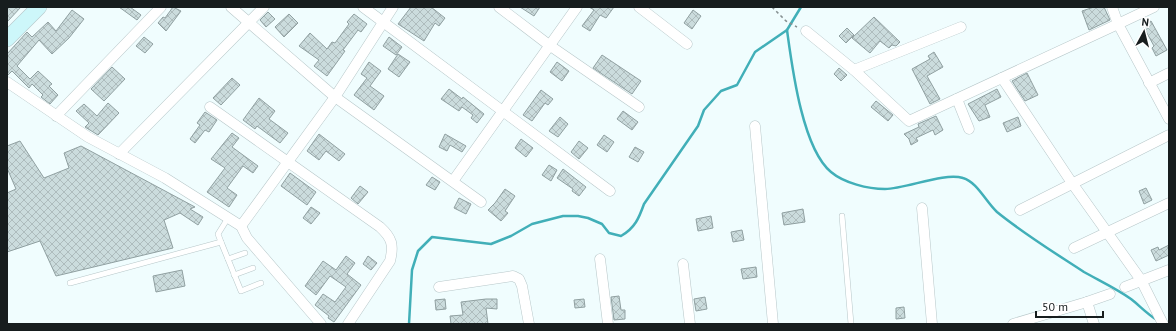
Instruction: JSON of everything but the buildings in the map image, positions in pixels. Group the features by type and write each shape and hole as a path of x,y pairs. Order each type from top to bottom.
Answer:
{"main road":[{"path":"9,33 39,7"}],"street":[{"path":"56,116 161,7"},
{"path":"231,7 335,97 480,202"},
{"path":"120,154 264,7"},
{"path":"363,7 610,191"},
{"path":"241,226 286,162 335,97 393,7"},
{"path":"499,7 549,45 639,107"},
{"path":"453,181 577,7"},
{"path":"639,7 687,44"},
{"path":"1112,7 1118,24 1169,118"},
{"path":"802,30 854,70 909,121 1154,7"},
{"path":"854,70 961,27"},
{"path":"1149,82 1169,73"},
{"path":"1002,78 1072,184 1108,232 1141,280 1163,324"},
{"path":"7,82 56,116 120,154 165,178 241,226 247,238 319,324"},
{"path":"957,99 969,129"},
{"path":"210,107 286,162 380,226 390,235 393,243 390,261 348,324"},
{"path":"755,126 773,324"},
{"path":"1020,210 1169,135"},
{"path":"1074,248 1169,203"},
{"path":"922,208 932,324"},
{"path":"600,259 608,324"},
{"path":"683,264 690,324"},
{"path":"1125,287 1141,280 1152,278 1169,270"},
{"path":"439,287 512,276 519,279 522,286 529,324"},
{"path":"1013,324 1029,322 1110,294"},
{"path":"1087,302 1094,324"}],"lane":[{"path":"842,216 851,324"},
{"path":"228,218 218,234 241,290 261,283"},
{"path":"70,283 221,242"},
{"path":"228,259 245,252"},
{"path":"234,275 252,268"}],"path":[{"path":"772,7 786,21 802,30"}],"waterway":[{"path":"409,324 412,270 418,251 432,237 491,244 511,236 532,224 563,216 588,218 602,224 609,233 621,236 630,230 636,222 644,204 698,126 704,110 721,91 737,85 755,52 787,30 801,7"},
{"path":"787,30 795,84 806,126 813,145 821,160 836,176 864,187 878,189 894,188 946,177 963,178 968,180 977,188 997,212 1018,228 1084,272 1126,295 1157,320"}]}
